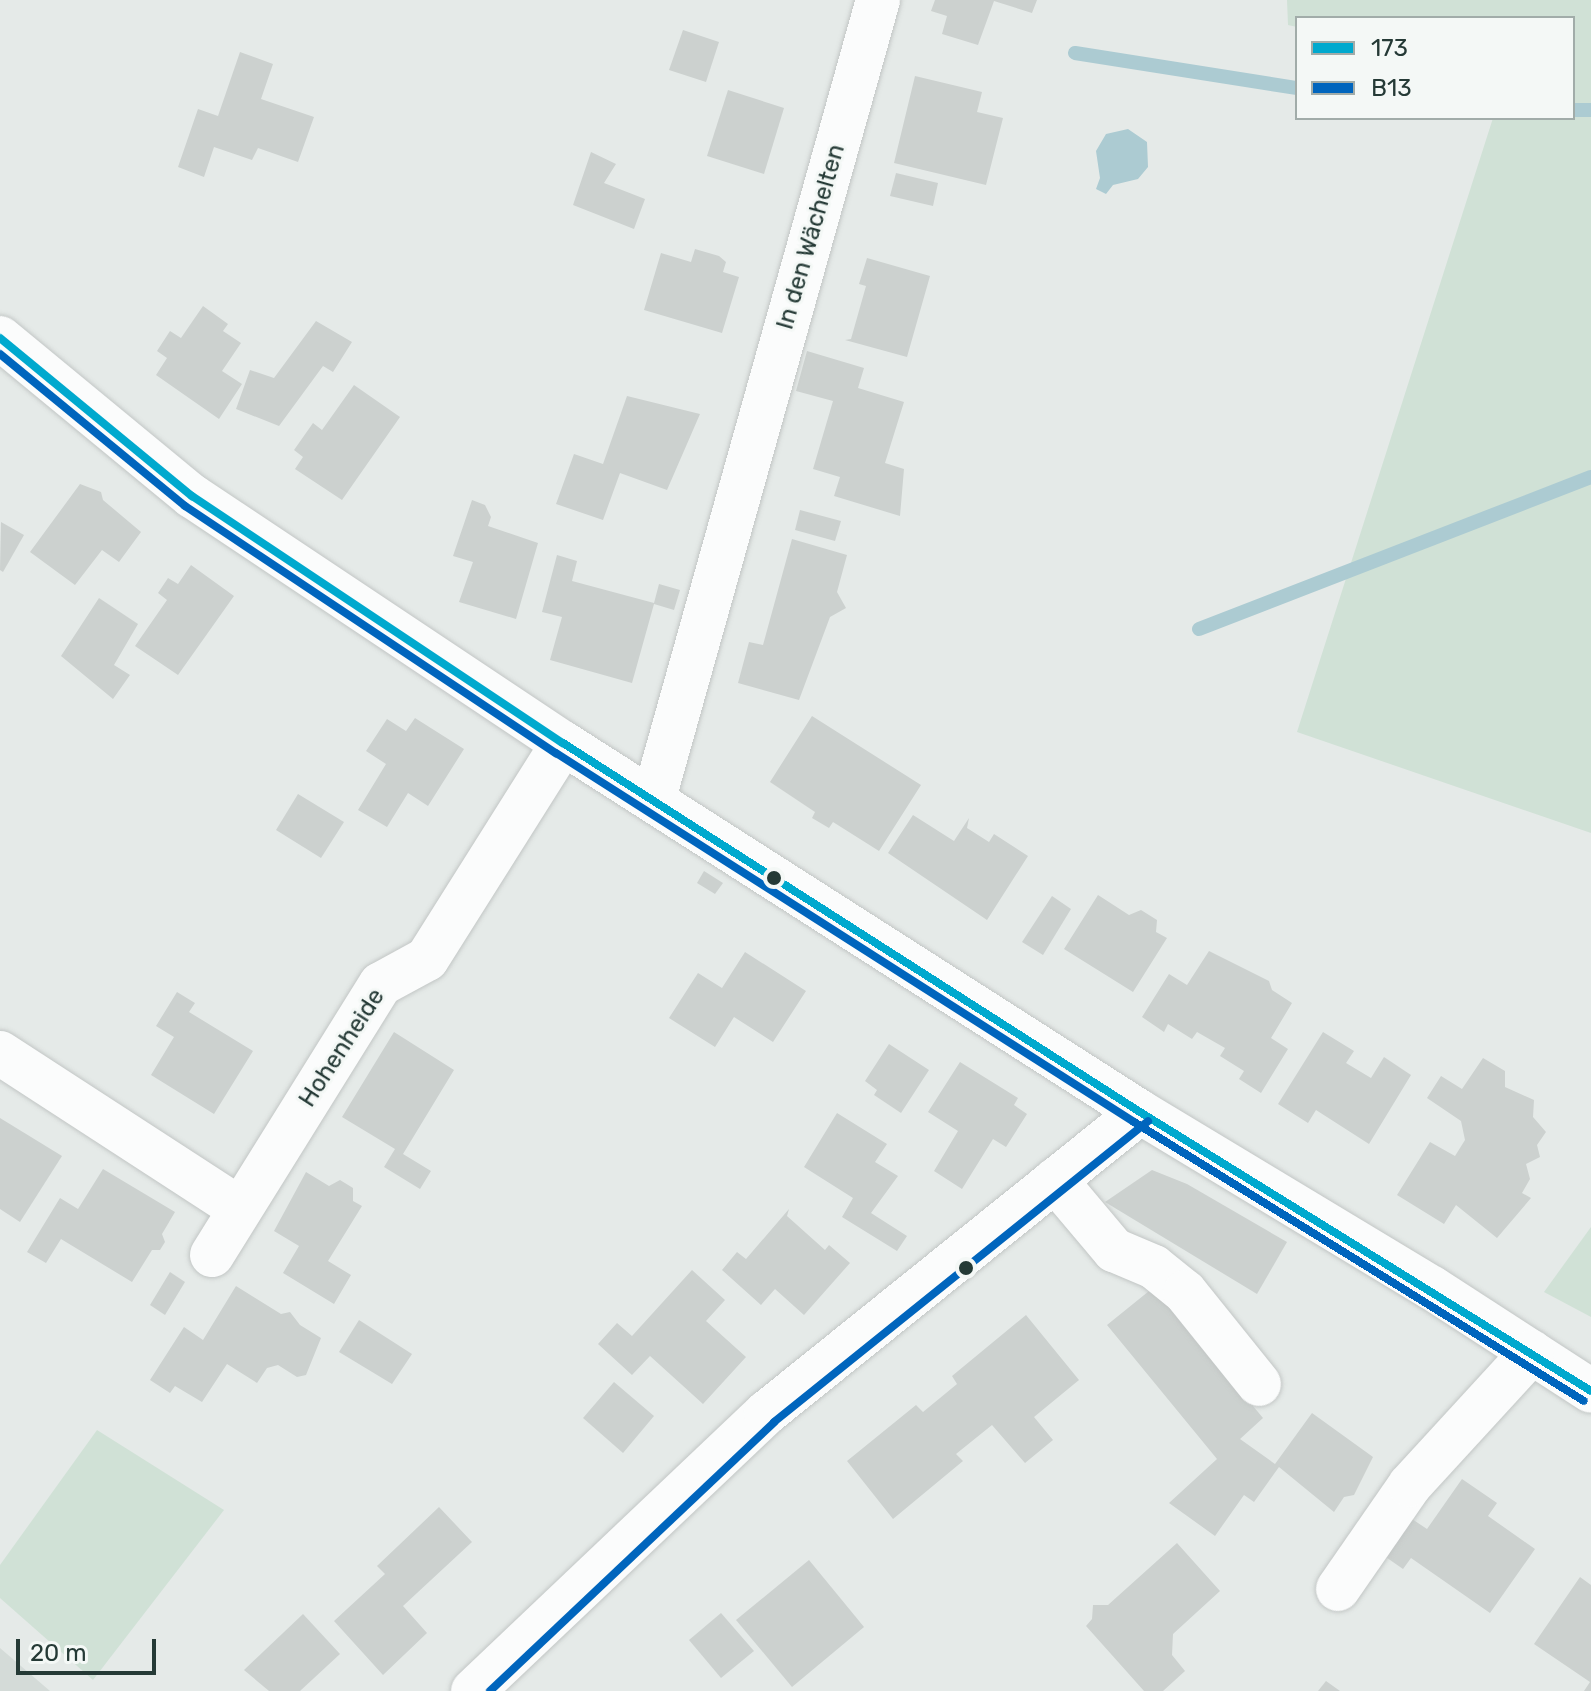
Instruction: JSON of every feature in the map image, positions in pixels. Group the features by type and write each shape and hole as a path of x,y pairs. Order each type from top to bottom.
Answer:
{"street":[{"name":"In den Wächelten","path":"654,798 878,0"},
{"path":"0,338 192,496 563,743 654,798 1140,1112 1591,1391"},
{"name":"Hohenheide","path":"212,1255 381,984 427,959 563,743"},
{"path":"0,1053 240,1209"},
{"path":"473,1691 766,1413 1140,1112"},
{"path":"1055,1180 1114,1250 1154,1267 1185,1292 1259,1384"},
{"path":"1338,1589 1410,1485 1532,1352"}],"shaded area":[{"path":"0,1648 50,1691 0,1691"}],"green space":[{"path":"1287,0 1591,0 1591,833 1297,732 1492,120 1575,120 1575,16 1295,16 1295,27 1288,25"},
{"path":"1591,1227 1591,1317 1544,1292"},
{"path":"97,1430 224,1510 93,1680 0,1598 0,1565"}],"water":[{"path":"1128,129 1147,142 1148,167 1138,179 1113,185 1106,194 1096,189 1100,178 1096,151 1106,134"}],"building":[{"path":"935,0 1037,0 1032,13 994,1 978,45 942,34 947,16 931,11"},
{"path":"683,30 719,42 706,82 669,70"},
{"path":"240,52 273,64 261,99 314,117 298,162 258,148 252,160 214,147 204,177 178,167 198,109 218,116"},
{"path":"915,76 982,92 977,112 1003,118 986,185 894,163"},
{"path":"728,90 784,108 764,174 707,156"},
{"path":"591,152 616,164 604,183 645,199 634,229 573,205"},
{"path":"896,173 938,183 933,206 890,196"},
{"path":"695,249 719,256 726,262 723,272 739,277 722,333 644,310 661,253 691,262"},
{"path":"867,258 930,276 907,357 845,340 851,339 866,286 859,284"},
{"path":"203,306 228,324 223,331 241,343 222,371 242,384 219,419 156,375 167,358 157,351 170,331 181,338"},
{"path":"316,321 352,342 333,372 323,366 279,426 236,409 250,370 274,378"},
{"path":"807,351 864,368 858,388 904,402 885,463 904,469 900,516 834,496 840,477 813,469 833,401 796,391"},
{"path":"354,385 400,417 342,500 295,469 303,457 294,450 313,423 322,430"},
{"path":"627,396 700,414 667,490 620,473 603,520 556,504 574,454 603,464"},
{"path":"80,484 101,492 103,500 141,532 119,562 102,550 75,585 30,552"},
{"path":"472,500 485,505 491,517 488,526 538,543 516,619 459,602 473,562 453,556"},
{"path":"800,510 841,521 835,541 795,530"},
{"path":"1,522 24,535 3,572 0,570"},
{"path":"792,539 847,555 837,592 846,608 830,617 799,700 738,683 749,642 763,645"},
{"path":"557,555 577,561 572,581 654,603 659,584 680,590 674,610 654,604 632,683 550,660 562,617 542,612"},
{"path":"191,565 234,596 178,675 135,646 167,600 158,593 168,578 178,584"},
{"path":"99,598 138,624 114,665 130,675 113,699 61,656"},
{"path":"812,716 921,785 879,851 833,822 829,828 812,818 815,812 770,782"},
{"path":"415,718 464,749 428,806 408,793 387,827 358,810 386,764 366,751 387,719 406,731"},
{"path":"298,794 344,822 321,858 276,830"},
{"path":"913,815 954,841 969,818 967,828 989,842 994,834 1028,856 987,920 888,853"},
{"path":"704,871 723,883 715,894 697,883"},
{"path":"1098,895 1129,915 1141,910 1157,920 1156,932 1167,938 1133,992 1064,949"},
{"path":"1052,896 1071,909 1043,955 1022,942"},
{"path":"1209,951 1269,981 1272,990 1292,1003 1271,1038 1288,1049 1261,1093 1239,1079 1244,1071 1220,1056 1225,1048 1197,1032 1192,1039 1168,1024 1164,1032 1142,1017 1169,974 1187,985"},
{"path":"745,952 806,991 773,1042 734,1017 715,1047 669,1018 698,973 722,988"},
{"path":"177,992 195,1003 189,1012 253,1051 214,1114 151,1075 174,1037 156,1026"},
{"path":"394,1032 454,1070 403,1154 431,1171 420,1189 384,1167 395,1149 342,1117"},
{"path":"1323,1032 1354,1051 1346,1063 1371,1078 1384,1057 1411,1075 1369,1144 1316,1110 1308,1123 1278,1104"},
{"path":"889,1044 929,1070 901,1113 874,1095 877,1090 865,1081"},
{"path":"1483,1058 1505,1071 1505,1087 1534,1100 1533,1117 1546,1132 1537,1145 1540,1157 1526,1164 1530,1179 1522,1193 1531,1198 1497,1238 1456,1205 1444,1224 1397,1195 1430,1142 1455,1156 1465,1140 1461,1121 1427,1098 1441,1076 1462,1089"},
{"path":"960,1062 1018,1098 1014,1105 1027,1114 1006,1147 993,1139 962,1189 934,1171 958,1131 928,1112"},
{"path":"837,1113 887,1144 875,1162 898,1176 871,1213 907,1236 897,1251 842,1217 853,1198 804,1167"},
{"path":"0,1118 62,1156 20,1222 0,1209"},
{"path":"103,1169 175,1212 162,1234 165,1242 160,1250 152,1250 132,1282 61,1239 46,1263 27,1252 60,1198 78,1209"},
{"path":"1152,1170 1187,1184 1287,1242 1257,1294 1105,1202"},
{"path":"306,1172 329,1186 340,1180 353,1188 353,1201 362,1206 328,1261 351,1275 334,1304 283,1273 299,1246 274,1231"},
{"path":"789,1209 787,1216 825,1250 829,1245 850,1263 804,1315 775,1289 761,1305 722,1270 737,1252 746,1259"},
{"path":"692,1270 725,1300 706,1321 746,1357 703,1404 650,1356 632,1375 598,1344 617,1323 632,1336"},
{"path":"170,1272 185,1282 165,1315 150,1305"},
{"path":"236,1286 281,1314 290,1312 300,1325 321,1338 306,1375 297,1377 278,1365 267,1368 257,1383 227,1364 202,1402 175,1386 170,1393 150,1380 184,1327 203,1340"},
{"path":"1154,1287 1263,1418 1240,1439 1275,1464 1312,1413 1373,1457 1354,1495 1344,1497 1334,1512 1279,1467 1254,1502 1244,1495 1215,1536 1169,1503 1217,1459 1107,1325"},
{"path":"1026,1315 1079,1380 1034,1417 1053,1440 1025,1463 992,1425 956,1454 963,1461 893,1519 847,1461 916,1405 923,1412 957,1384 952,1376"},
{"path":"359,1320 412,1354 392,1384 339,1352"},
{"path":"614,1382 654,1416 623,1453 583,1418"},
{"path":"1462,1479 1497,1503 1488,1516 1535,1549 1490,1613 1411,1558 1403,1569 1380,1553 1406,1515 1427,1529"},
{"path":"439,1507 472,1542 403,1606 427,1633 383,1675 334,1621 385,1574 377,1566"},
{"path":"1177,1543 1220,1591 1173,1634 1172,1655 1185,1671 1163,1691 1144,1691 1086,1626 1092,1619 1093,1605 1108,1605"},
{"path":"809,1560 864,1627 792,1687 736,1620"},
{"path":"1580,1577 1591,1585 1591,1691 1584,1691 1590,1682 1534,1644"},
{"path":"721,1613 754,1651 721,1678 689,1640"},
{"path":"303,1614 340,1654 300,1691 269,1691 244,1670"},
{"path":"1326,1681 1340,1691 1318,1691"}],"waterway":[{"path":"1075,53 1295,88"},
{"path":"1575,110 1591,110"},
{"path":"1199,629 1591,477"}],"transit line":[{"name":"173","path":"0,338 192,496 563,743 1140,1112 1591,1391"},
{"name":"B13","path":"0,354 185,506 556,753 1134,1122 1584,1401"},
{"name":"B13","path":"490,1691 774,1422 1148,1121"}]}
